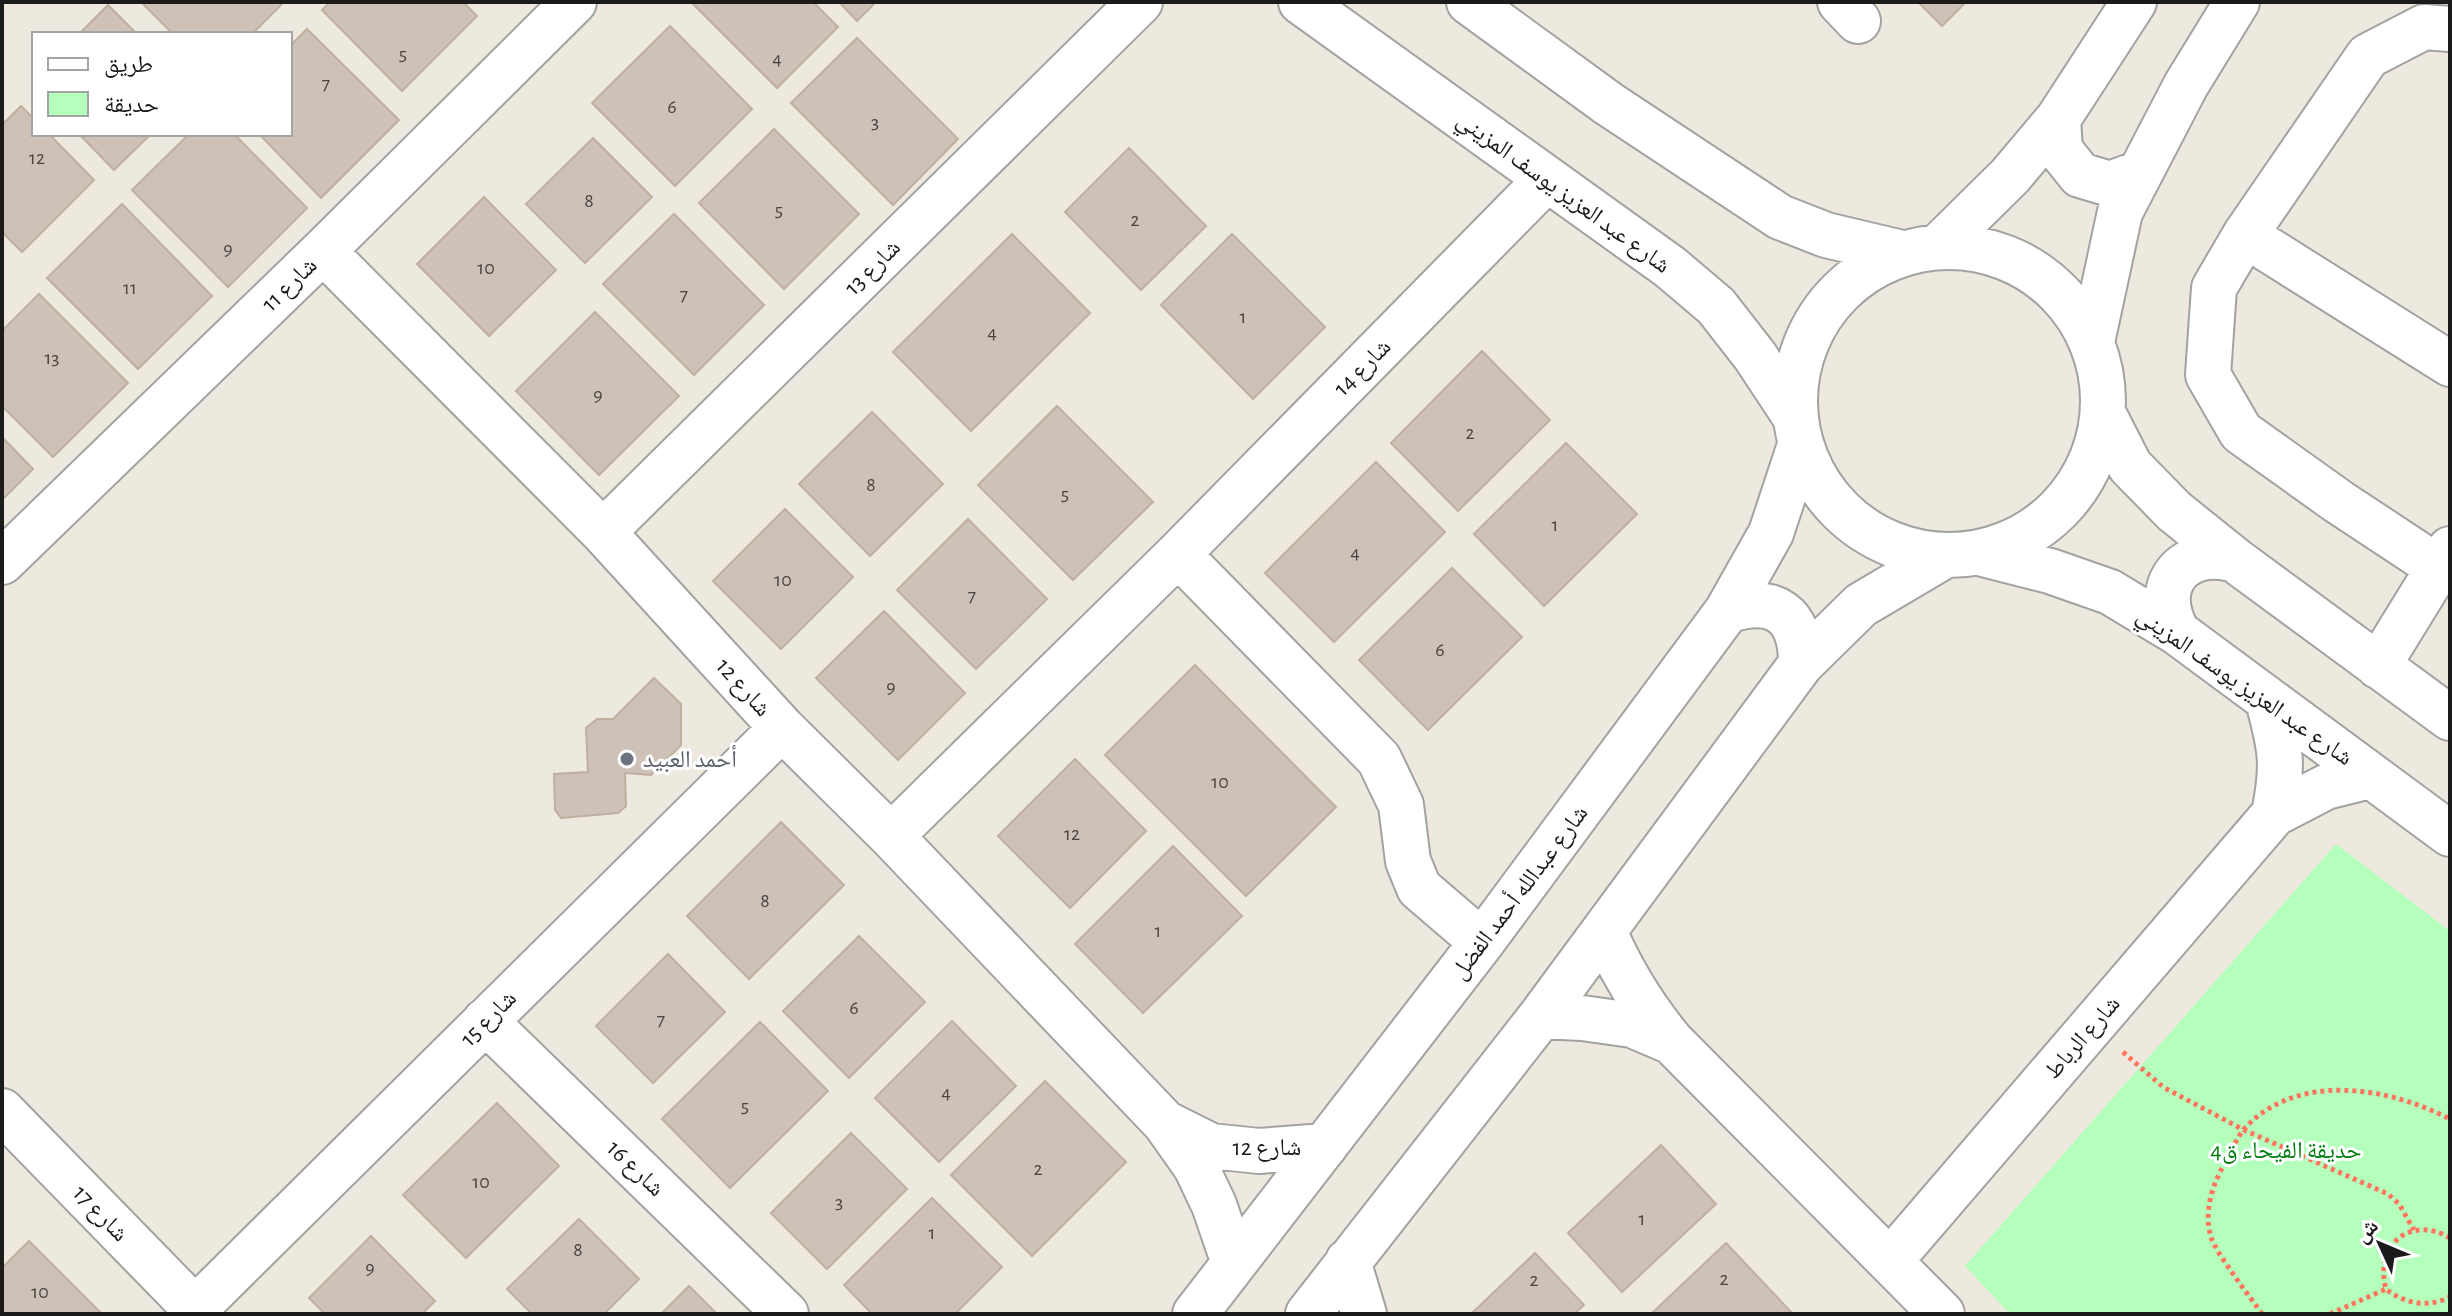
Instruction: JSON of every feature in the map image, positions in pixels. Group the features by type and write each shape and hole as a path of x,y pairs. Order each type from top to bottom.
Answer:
{"street":[{"name":"شارع 11","path":"2,562 574,2"},
{"name":"شارع 13","path":"603,532 1140,2"},
{"name":"شارع عبد العزيز يوسف المزيني","path":"1301,2 1670,267 1716,306 1755,356 1797,430 1811,474 1836,509 1869,535 1909,552 1961,555 2050,571 2110,592 2178,633 2450,834"},
{"path":"1308,1314 1541,1016 1801,664 1861,605 1961,555 2012,543 2058,512 2089,467 2103,413 2102,377 2092,342 2074,309 2047,280 2014,260 1977,248 1920,250 1826,235 1780,217 1609,104 1469,2"},
{"path":"1797,430 1798,363 1820,315 1856,277 1920,250 2010,176 2058,119 2134,2"},
{"path":"2092,342 2120,212 2186,85 2237,2"},
{"path":"2378,666 2444,558 2339,502 2241,432 2208,375 2214,288 2245,235 2368,56 2424,27 2450,29"},
{"path":"2058,119 2060,150 2080,175 2110,184 2140,173"},
{"name":"شارع 14","path":"891,836 1178,554 1546,180"},
{"path":"2245,235 2450,364"},
{"name":"شارع 12","path":"323,251 603,532 782,728 891,836 1165,1123 1196,1167 1214,1205 1234,1263"},
{"path":"2103,413 2130,466 2174,511 2235,560 2450,718"},
{"name":"شارع عبدالله أحمد الفضل","path":"1195,1314 1482,942 1727,611 1771,533 1797,430"},
{"path":"1178,554 1379,759 1401,805 1408,861 1419,888 1482,942"},
{"path":"2178,633 2168,618 2166,599 2171,581 2182,566 2208,556 2235,560"},
{"path":"1727,611 1749,603 1772,607 1791,620 1801,641 1801,664"},
{"path":"2268,701 2281,747 2281,780 2274,814"},
{"name":"شارع 15","path":"197,1312 485,1021 782,728"},
{"name":"شارع الرباط","path":"1890,1261 2274,814 2326,787 2370,776"},
{"path":"1604,931 1620,970 1644,1009 1672,1042 1942,1314"},
{"path":"1541,1016 1632,1025 1672,1042"},
{"name":"شارع 16","path":"485,1021 786,1314"},
{"name":"شارع 17","path":"2,1111 197,1312"},
{"name":"شارع 12","path":"1165,1123 1211,1146 1259,1151 1325,1146"},
{"path":"1348,1261 1364,1314"}],"path":[{"path":"2091,1026 2163,1087 2244,1130 2388,1194 2399,1204 2414,1230"},
{"path":"2262,1314 2211,1238 2209,1209 2214,1181 2244,1130 2266,1111 2292,1098 2321,1091 2386,1094 2421,1104 2450,1119"},
{"path":"2450,1238 2432,1230 2414,1230 2396,1240 2389,1249 2383,1268 2386,1289 2396,1297 2420,1304 2450,1297"},
{"path":"2330,1314 2386,1289"}],"green space":[{"name":"حديقة الفيحاء ق4","path":"2336,844 2450,931 2450,1314 2010,1314 1965,1266"}],"building":[{"path":"141,2 284,2 254,32 171,32"},
{"path":"330,2 463,2 477,16 402,91 322,10"},
{"path":"691,2 813,2 838,27 777,88"},
{"path":"839,2 876,2 857,21"},
{"path":"1918,2 1966,2 1942,26"},
{"path":"108,5 135,32 81,32"},
{"path":"670,26 752,109 675,186 592,103"},
{"path":"307,29 399,120 321,198 261,136 292,136 292,44"},
{"path":"857,38 958,139 893,205 791,103"},
{"path":"21,106 32,117 32,136 51,136 94,180 22,252 2,232 2,125"},
{"path":"774,129 859,214 784,289 699,203"},
{"path":"81,136 149,136 114,170"},
{"path":"187,136 236,136 307,208 228,287 132,190"},
{"path":"593,138 652,197 585,263 526,204"},
{"path":"1129,148 1206,226 1141,290 1065,212"},
{"path":"484,197 556,270 489,336 417,264"},
{"path":"122,204 212,296 138,369 47,278"},
{"path":"674,214 764,305 694,375 603,284"},
{"path":"1012,234 1090,313 971,431 893,352"},
{"path":"1232,234 1325,327 1253,399 1161,305"},
{"path":"39,294 128,383 53,457 2,406 2,331"},
{"path":"595,312 679,396 599,475 516,391"},
{"path":"1482,351 1550,420 1458,511 1391,443"},
{"path":"1057,406 1153,502 1073,580 978,485"},
{"path":"872,412 943,484 870,556 799,484"},
{"path":"2,437 33,469 2,500"},
{"path":"1566,443 1637,514 1544,606 1474,534"},
{"path":"1376,462 1445,532 1334,642 1265,573"},
{"path":"785,509 853,577 781,649 713,581"},
{"path":"968,519 1047,599 976,669 897,590"},
{"path":"1452,568 1522,637 1428,730 1359,660"},
{"path":"884,611 965,693 898,760 816,678"},
{"path":"1195,665 1336,807 1246,896 1105,755"},
{"name":"أحمد العبيد","path":"654,678 681,704 681,745 651,775 625,773 626,806 618,813 561,818 555,810 554,774 588,772 586,728 597,719 613,719"},
{"path":"1075,759 1146,831 1070,908 998,836"},
{"path":"781,822 844,885 749,979 687,916"},
{"path":"1173,846 1242,916 1143,1013 1075,944"},
{"path":"859,936 925,1002 849,1078 783,1011"},
{"path":"668,954 725,1012 653,1083 596,1026"},
{"path":"952,1021 1016,1086 939,1162 875,1098"},
{"path":"760,1022 828,1091 730,1188 662,1119"},
{"path":"1045,1081 1126,1162 1032,1256 951,1175"},
{"path":"497,1103 559,1166 466,1258 403,1195"},
{"path":"851,1133 907,1189 827,1269 771,1213"},
{"path":"1661,1145 1716,1204 1622,1292 1568,1233"},
{"path":"932,1198 1002,1267 955,1314 872,1314 844,1285"},
{"path":"579,1219 639,1279 604,1314 532,1314 507,1289"},
{"path":"371,1236 435,1301 422,1314 325,1314 309,1298"},
{"path":"29,1241 102,1314 2,1314 2,1268"},
{"path":"1726,1243 1792,1313 1651,1314"},
{"path":"1535,1253 1584,1305 1574,1314 1471,1314"},
{"path":"689,1286 717,1314 661,1314"}],"place":[{"name":"أحمد العبيد","path":"627,759"}]}
